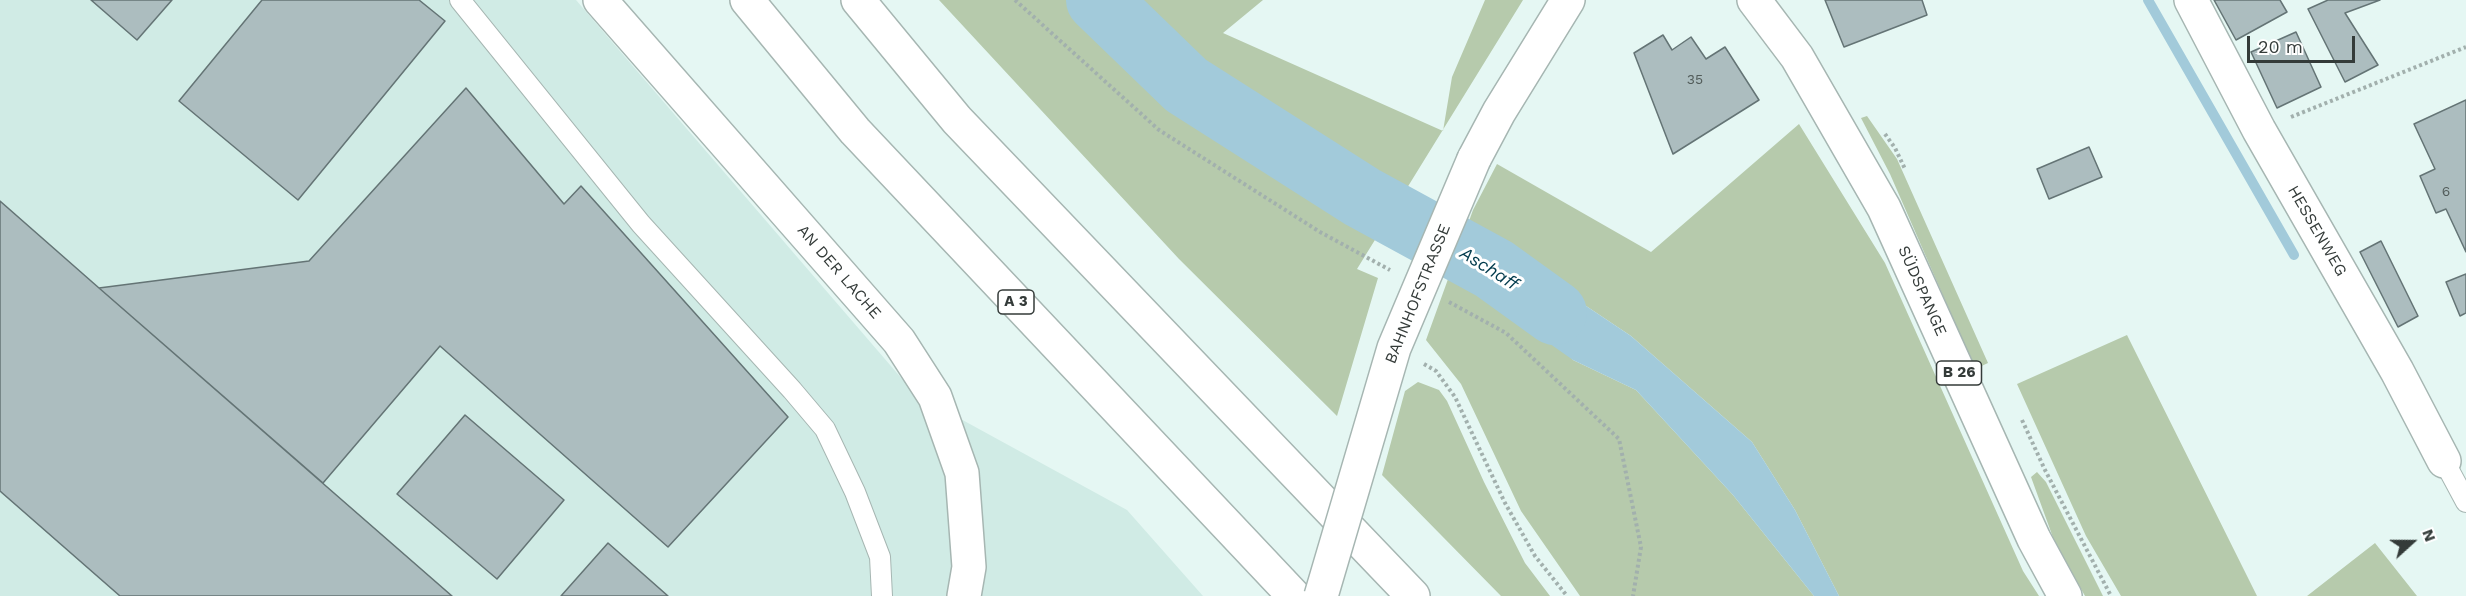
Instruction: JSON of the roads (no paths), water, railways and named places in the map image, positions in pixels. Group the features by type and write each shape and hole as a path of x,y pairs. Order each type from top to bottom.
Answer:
{"main road":[{"name":"AN DER LACHE","path":"600,0 899,341 934,398 962,474 969,567 964,596"},
{"name":"A 3","path":"747,0 855,131 1294,596"},
{"path":"858,0 957,120 1413,596"},
{"name":"SÜDSPANGE","path":"1754,0 1797,57 1884,208 2034,539 2064,596"},
{"name":"HESSENWEG","path":"2191,0 2259,130 2397,371 2444,461"},
{"name":"BAHNHOFSTRASSE","path":"1321,596 1394,348 1474,159 1499,112 1568,4"}],"lane":[{"path":"460,0 641,224 825,429 855,492 880,557 882,596"},
{"path":"2444,461 2466,502"}],"water":[{"path":"1486,239 1631,336 1752,442 1795,510 1839,596 1814,596 1733,495 1636,390 1573,360 1476,292"}],"waterway":[{"name":"Aschaff","path":"1098,0 1186,85 1362,197 1494,269 1555,313"},
{"path":"2148,0 2294,255"}]}
